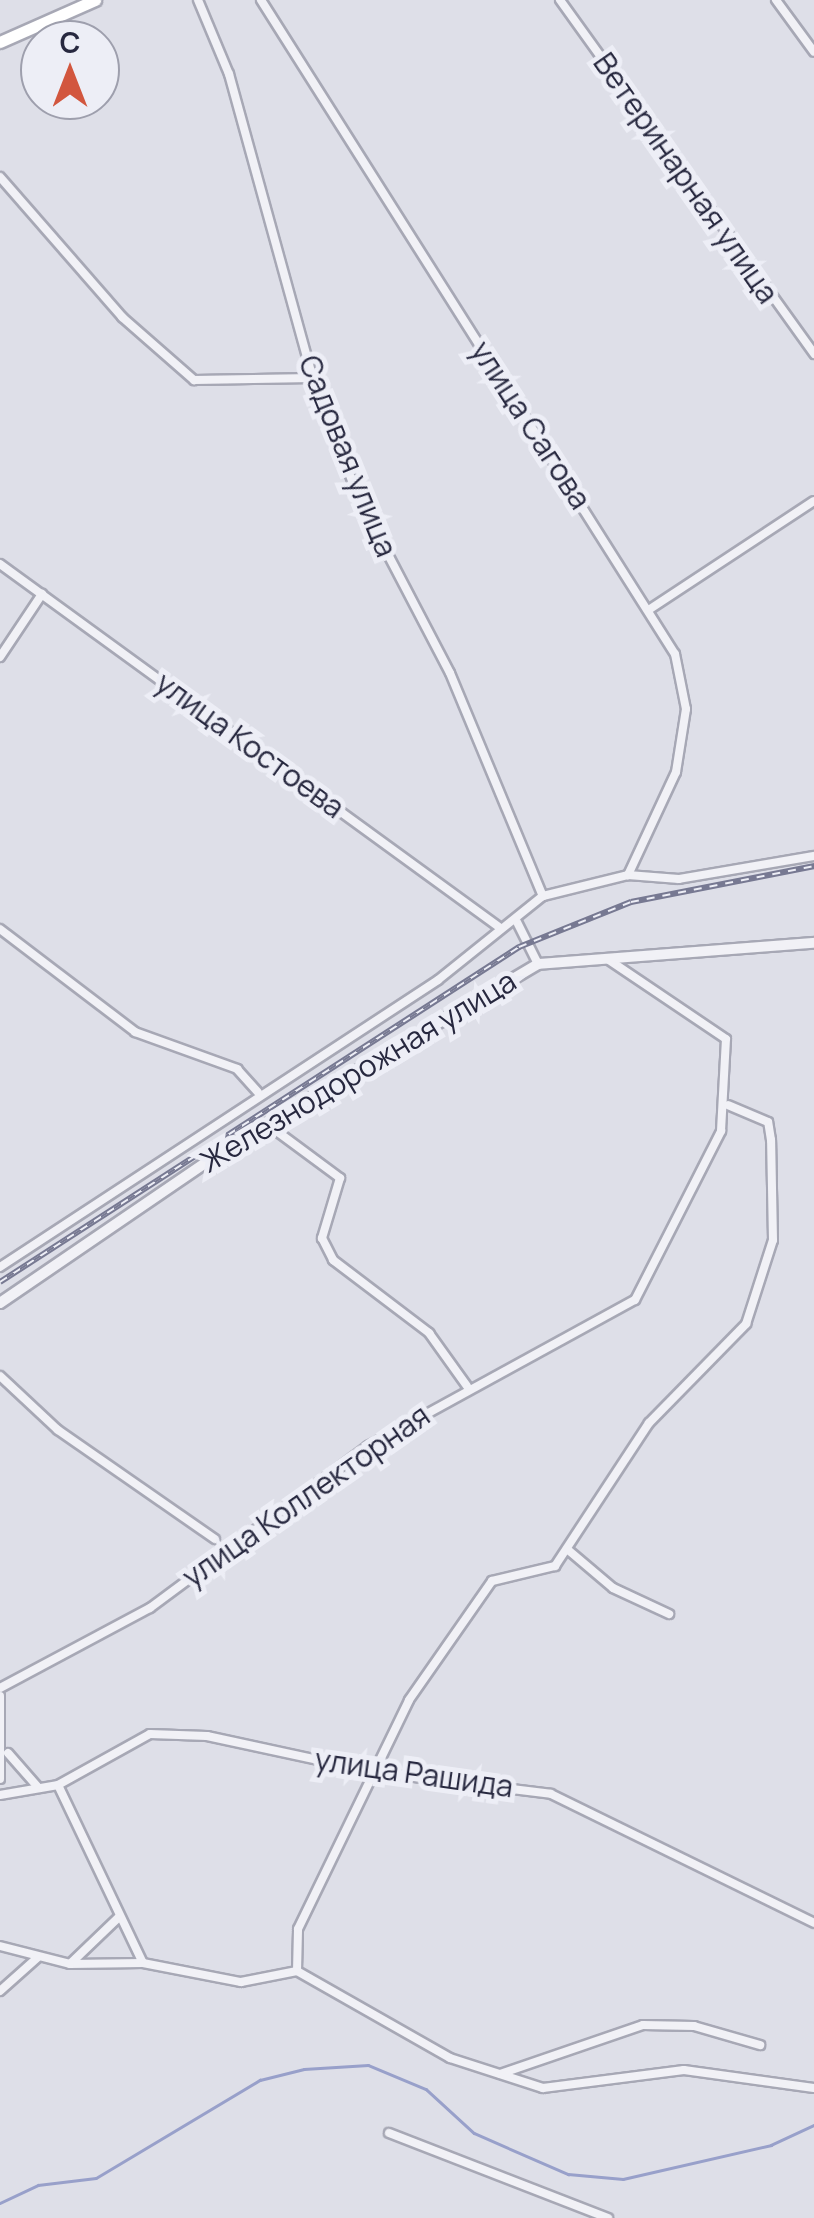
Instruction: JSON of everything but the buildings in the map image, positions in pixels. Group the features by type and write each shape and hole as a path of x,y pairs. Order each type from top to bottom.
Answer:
{"main road":[{"path":"0,42 95,0"}],"street":[{"name":"Садовая улица","path":"198,0 229,74 313,378 359,499 450,673 543,896"},
{"name":"улица Сагова","path":"261,0 675,654 686,708 676,772 628,874"},
{"name":"Ветеринарная улица","path":"560,0 814,354"},
{"path":"776,0 814,52"},
{"path":"0,177 122,317 194,380 313,378"},
{"path":"650,610 814,501"},
{"name":"улица Костоева","path":"0,564 500,927"},
{"path":"0,657 42,594"},
{"path":"0,1267 258,1092 438,980 500,927 518,922 543,896 628,874 679,879 814,856"},
{"path":"518,922 538,964"},
{"path":"0,929 134,1032 237,1069 258,1092"},
{"name":"Железнодорожная улица","path":"0,1304 267,1124 538,964 814,943"},
{"path":"298,1971 298,1929 409,1700 492,1581 556,1566 648,1423 726,1349 757,1302 773,1240 772,1140 768,1122 728,1105 726,1039 609,960"},
{"name":"улица Коллекторная","path":"0,1688 150,1608 311,1485 467,1386 635,1300 728,1105"},
{"path":"267,1124 340,1178 322,1238 332,1260 429,1333 467,1386"},
{"path":"0,1376 215,1540"},
{"path":"0,1392 10,1387"},
{"path":"566,1548 613,1588 669,1614"},
{"path":"0,1696 5,1744 0,1779"},
{"name":"улица Рашида","path":"0,1795 58,1784 127,1743 167,1732 374,1772 552,1794 814,1923"},
{"path":"5,1744 16,1771 38,1787"},
{"path":"58,1784 118,1918 143,1962"},
{"path":"70,1964 118,1918"},
{"path":"0,1946 70,1964 143,1962 240,1982 298,1971 450,2058 570,2091 684,2070 814,2088"},
{"path":"0,1991 37,1958"},
{"path":"500,2074 643,2025 694,2026 760,2046"},
{"path":"389,2133 608,2218"}],"waterway":[{"path":"0,2203 38,2185 96,2178 260,2080 304,2069 368,2065 426,2089 474,2133 568,2174 623,2179 771,2145 814,2125"}],"railway":[{"path":"0,1282 519,947 631,902 814,866"}]}
